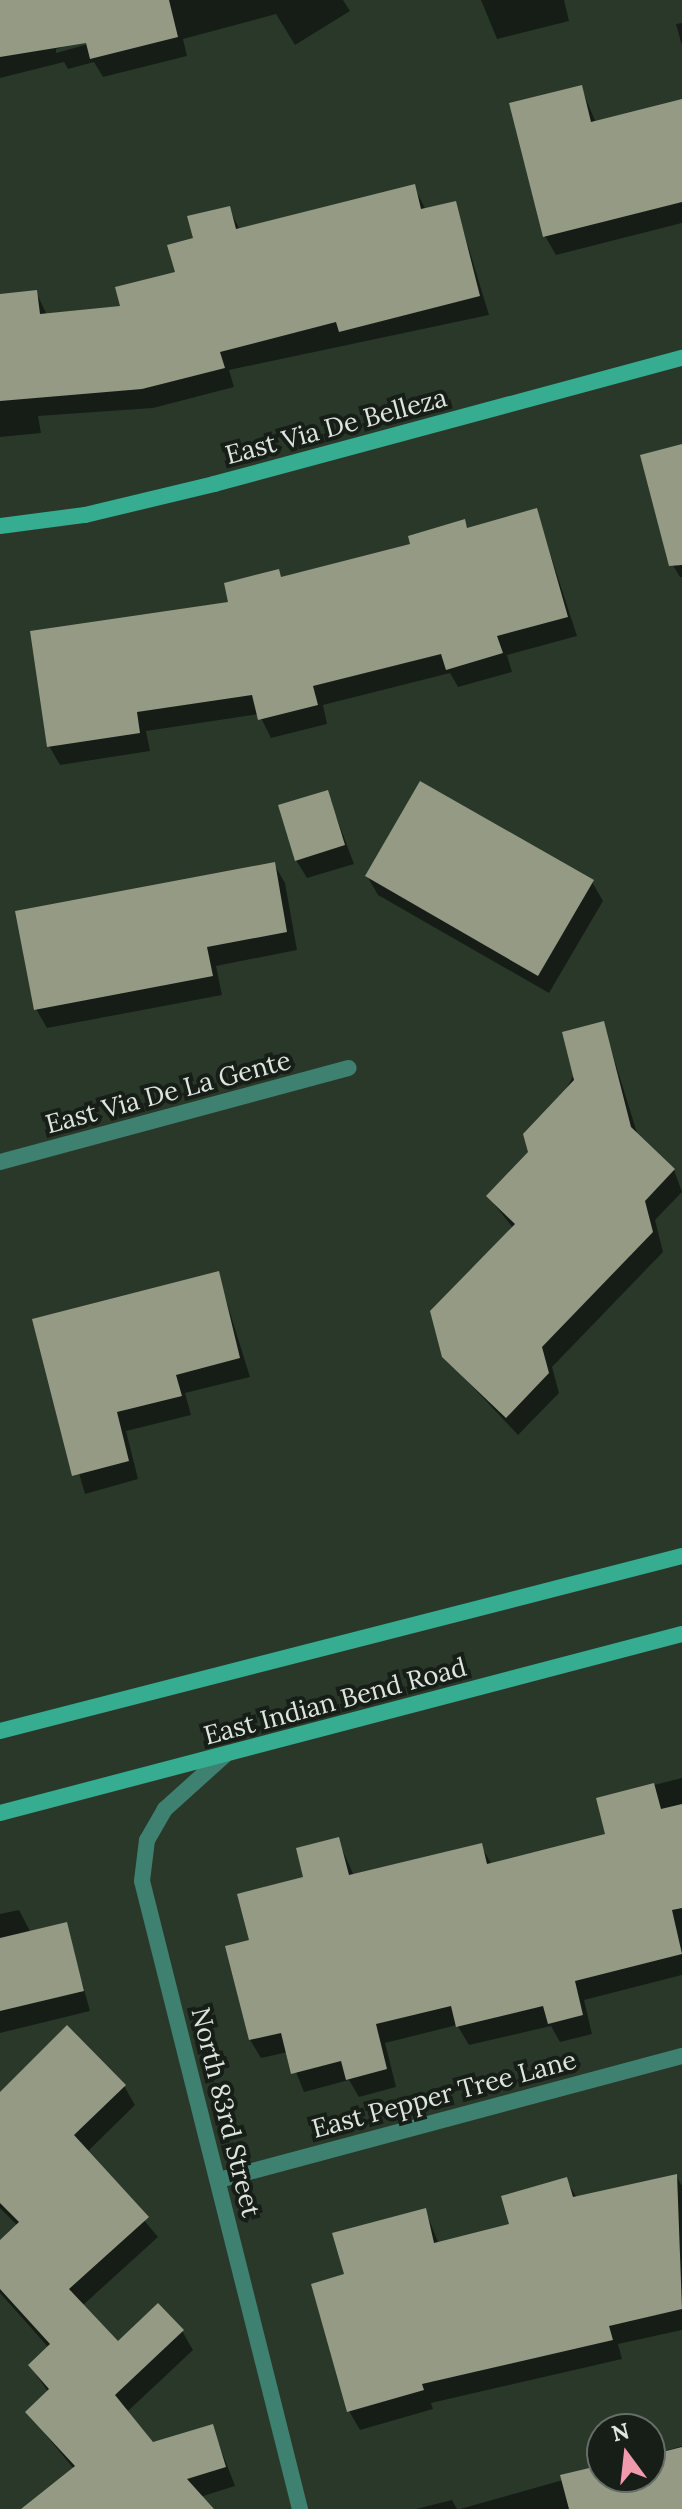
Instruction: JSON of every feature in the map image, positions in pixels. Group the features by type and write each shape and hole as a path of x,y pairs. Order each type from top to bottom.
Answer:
{"main road":[{"name":"East Via De Belleza","path":"0,526 200,487 682,358"},
{"name":"East Indian Bend Road","path":"0,1731 682,1556"},
{"name":"East Indian Bend Road","path":"0,1813 682,1634"}],"street":[{"name":"East Via De La Gente","path":"0,1162 349,1068"},
{"name":"North 83rd Street","path":"225,1755 165,1809 147,1840 142,1881 300,2509"},
{"name":"East Pepper Tree Lane","path":"219,2180 682,2056"}],"building":[{"path":"0,0 169,0 178,37 90,59 86,43 0,57"},
{"path":"582,85 591,122 682,99 682,202 543,237 509,103"},
{"path":"415,184 421,209 456,201 480,296 339,332 336,322 220,352 225,368 142,389 0,401 0,294 37,290 40,314 120,306 115,287 175,272 167,245 193,238 187,216 230,206 236,229"},
{"path":"682,444 682,565 669,566 640,455"},
{"path":"537,508 568,617 497,636 503,653 446,670 441,654 313,686 318,705 258,720 252,695 137,712 140,733 47,747 30,631 228,602 224,583 279,569 281,577 410,544 408,536 465,519 467,528"},
{"path":"420,781 594,880 538,976 365,876"},
{"path":"328,790 345,845 295,861 278,805"},
{"path":"275,862 287,932 207,947 213,976 34,1010 15,911"},
{"path":"604,1021 631,1127 675,1169 645,1201 653,1232 542,1347 549,1373 506,1418 442,1357 430,1311 515,1224 486,1196 528,1152 523,1134 574,1080 562,1032"},
{"path":"219,1271 240,1358 176,1375 182,1396 117,1412 129,1461 72,1476 32,1319"},
{"path":"654,1783 661,1809 682,1804 682,1908 672,1910 682,1954 575,1981 583,2015 548,2024 543,2006 456,2027 451,2006 376,2024 387,2069 346,2080 341,2061 291,2074 281,2033 249,2040 225,1946 249,1940 237,1894 303,1877 296,1848 339,1837 349,1875 482,1843 487,1864 605,1834 596,1798"},
{"path":"67,1922 84,1991 0,2011 0,1938"},
{"path":"67,2025 126,2085 74,2135 149,2217 69,2289 118,2341 158,2303 184,2330 115,2395 153,2442 213,2424 226,2467 187,2479 214,2509 21,2509 75,2466 25,2412 49,2389 28,2365 50,2344 0,2289 0,2240 19,2222 0,2203 0,2092"},
{"path":"677,2174 682,2309 609,2326 613,2340 422,2384 424,2390 347,2412 311,2284 344,2274 332,2233 426,2208 434,2243 509,2224 501,2196 567,2177 573,2197"},
{"path":"682,2447 682,2509 569,2509 560,2475 586,2469 586,2493 666,2493 666,2451"}]}
